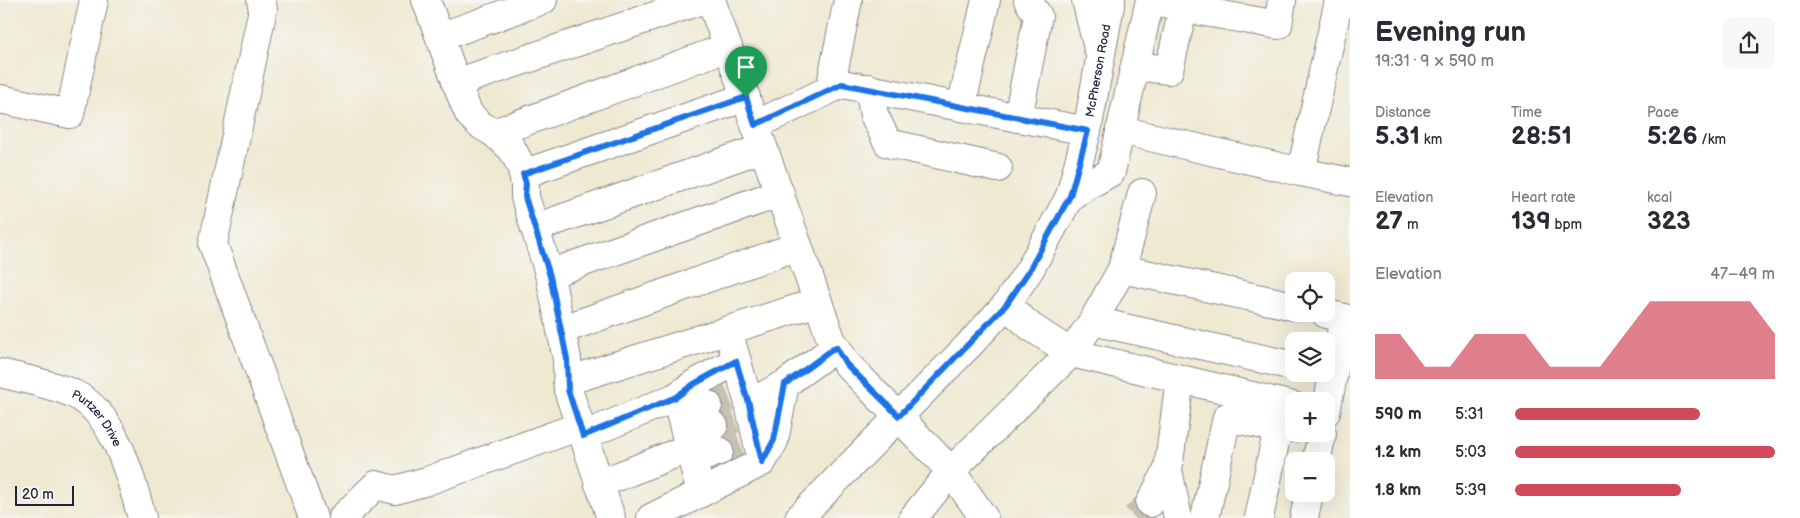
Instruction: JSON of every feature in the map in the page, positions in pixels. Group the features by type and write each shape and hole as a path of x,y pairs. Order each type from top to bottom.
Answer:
{"main road":[{"path":"0,100 70,114 94,0"},
{"path":"261,0 263,9 213,244 313,518"},
{"path":"426,0 469,114 479,124 494,132 512,150 521,166 526,183 525,197 549,274 561,330 567,359 568,390 610,518"},
{"path":"440,37 543,0"},
{"path":"456,83 702,0"},
{"path":"711,0 831,339 846,364 951,471 984,518"},
{"path":"830,89 848,0"},
{"path":"961,106 986,0"},
{"path":"1018,118 1038,16 1028,0"},
{"path":"1086,0 1101,61"},
{"name":"McPherson Road","path":"799,518 1006,305 1030,269 1070,196 1088,131 1111,0"},
{"path":"1070,196 1111,172 1151,0 1213,6 1278,25 1282,0"},
{"path":"1301,172 1339,0"},
{"path":"1135,66 1169,70 1213,6"},
{"path":"494,132 728,47"},
{"path":"535,228 759,136 830,89 842,84 1088,131"},
{"path":"869,88 874,115 888,143 998,168"},
{"path":"523,174 746,97"},
{"path":"1120,130 1350,182"},
{"path":"913,518 951,471 1071,352 1093,321 1122,269 1142,193"},
{"path":"549,274 780,194"},
{"path":"561,330 798,246"},
{"path":"1122,269 1285,304"},
{"path":"567,381 818,302"},
{"path":"1006,305 1030,327 1071,352 1285,404"},
{"path":"1335,316 1344,318 1335,353"},
{"path":"1093,321 1285,364"},
{"path":"728,330 736,361 737,423"},
{"path":"651,518 701,493 737,423 785,384 836,347"},
{"path":"701,493 685,431 694,384 736,361"},
{"name":"Purtzer Drive","path":"0,374 36,382 75,394 94,410 110,427 130,477 142,518"},
{"path":"1178,518 1168,470 1180,379"},
{"path":"342,518 376,485 395,490 581,431 685,431 737,423 774,440 785,384"},
{"path":"1205,518 1227,417 1285,428"},
{"path":"599,484 685,431 737,423"},
{"path":"1259,518 1285,431"},
{"path":"1150,502 1168,470"},
{"path":"1304,518 1307,502"}],"tunnel":[{"path":"708,405 729,397"},
{"path":"714,426 735,419"},
{"path":"719,451 740,444"},
{"path":"1135,518 1150,503"}],"route":[{"path":"842,84 1088,131 1070,196 1030,269 1006,305 899,416 846,364 836,347 785,384 774,440 762,462 749,404 736,361 694,384 676,397 583,436 568,390 567,359 550,276 525,197 526,183 523,174 746,97 755,125 842,84"}]}
